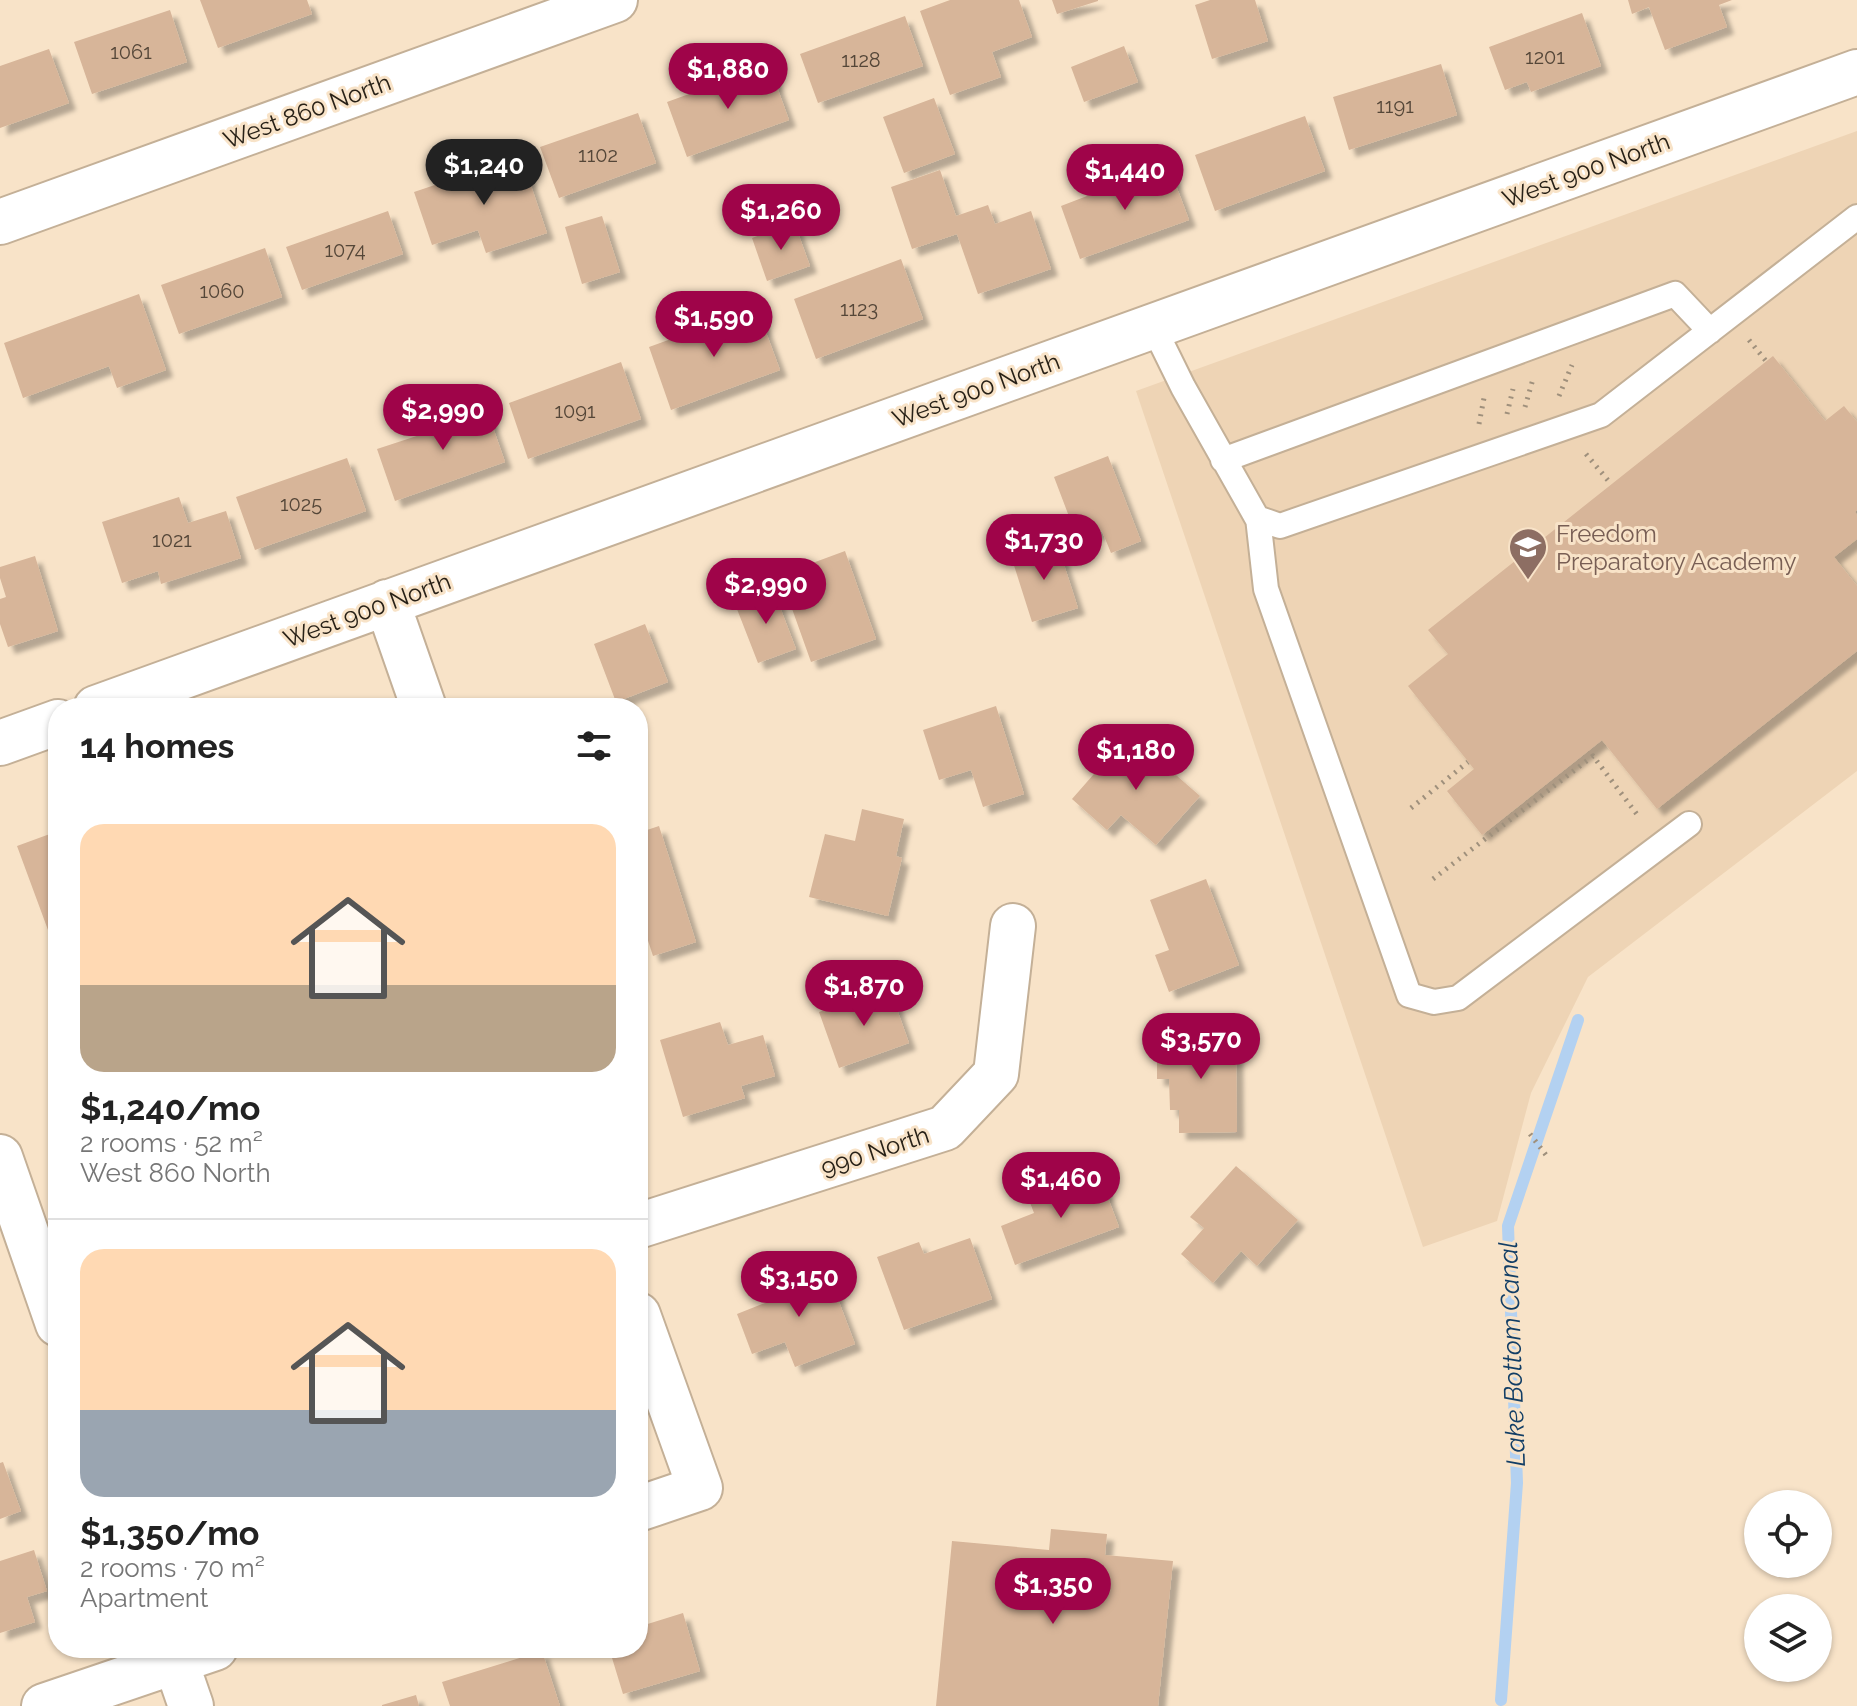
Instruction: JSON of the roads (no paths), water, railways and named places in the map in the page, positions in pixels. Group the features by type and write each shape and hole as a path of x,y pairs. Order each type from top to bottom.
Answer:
{"street":[{"name":"West 860 North","path":"0,222 615,0"},
{"name":"West 900 North","path":"123,698 1857,72"},
{"path":"387,602 421,698"},
{"path":"0,743 48,726"},
{"name":"990 North","path":"648,1223 945,1128 996,1074 1013,926"},
{"path":"2,1169 48,1296"},
{"path":"648,1343 700,1488 648,1506"},
{"path":"44,1706 171,1658"},
{"path":"187,1658 191,1706"}],"lane":[{"path":"1258,518 1280,526 1601,415 1857,217"},
{"path":"1223,460 1675,294 1710,331"},
{"path":"1153,326 1183,387 1258,518 1266,589 1409,995 1434,1002 1458,998 1689,824"}],"waterway":[{"name":"Lake Bottom Canal","path":"1501,1700 1517,1483 1508,1226 1578,1020"}],"place":[{"name":"Freedom Preparatory Academy","path":"1528,581"}]}
